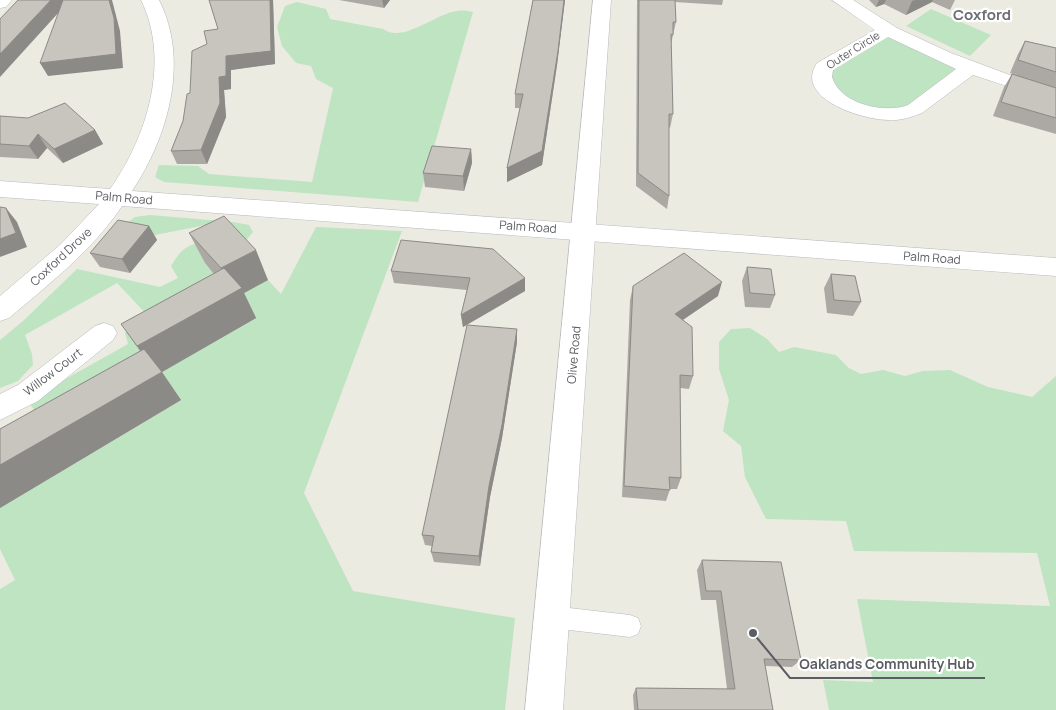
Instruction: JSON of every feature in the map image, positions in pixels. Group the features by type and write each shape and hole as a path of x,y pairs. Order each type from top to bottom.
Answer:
{"street":[{"path":"0,3 3,0"},
{"name":"Coxford Drove","path":"0,311 88,234 118,197 137,163 156,122 165,65 161,18 150,0"},
{"name":"Olive Road","path":"544,710 602,0"},
{"name":"Outer Circle","path":"841,0 889,29 970,68 1056,96"},
{"name":"Outer Circle","path":"889,29 824,67 822,78 825,86 837,99 848,106 872,113 897,114 907,112 915,109 970,68"},
{"name":"Palm Road","path":"0,189 1056,267"},
{"name":"Willow Court","path":"0,408 28,392 104,333"}],"lane":[{"path":"552,618 630,626"}],"green space":[{"path":"297,2 326,9 330,19 383,29 391,33 410,30 449,13 473,12 418,202 164,182 155,177 159,165 198,166 209,174 312,182 333,88 316,79 311,66 296,63 282,46 277,27 285,6"},
{"path":"931,9 991,35 970,56 906,26"},
{"path":"889,29 970,68 907,112 848,105 822,72"},
{"path":"150,215 249,225 253,232 245,242 235,297 268,280 281,294 316,227 402,231 304,493 353,591 515,618 505,710 0,710 0,589 15,580 0,549 0,508 181,400 52,442 28,400 128,344 125,333 148,316 117,283 25,335 32,354 33,365 18,381 0,388 0,340 23,321 77,269 160,287 178,278 171,266 186,248 191,245 210,242 206,225 155,235 121,227 135,217"},
{"path":"750,328 767,339 779,352 794,347 836,355 849,368 861,374 883,370 905,376 923,371 950,370 988,387 1032,397 1056,376 1056,710 829,710 823,680 873,682 857,599 1050,606 1037,553 854,551 846,521 766,519 745,477 741,446 723,431 729,400 719,369 719,342 731,329"}],"building":[{"path":"18,0 51,0 0,54 0,19"},
{"path":"63,0 109,0 114,18 116,54 40,63"},
{"path":"209,0 270,0 271,51 226,56 226,76 219,77 220,103 201,150 171,151 183,121 187,94 190,93 192,51 207,44 204,31 218,29"},
{"path":"533,0 564,0 558,51 542,151 507,168 523,94 515,94"},
{"path":"639,0 675,0 676,22 673,22 673,35 671,34 673,114 669,114 669,196 638,173"},
{"path":"1025,41 1056,48 1056,72 1018,60"},
{"path":"1012,74 1056,88 1056,118 1001,102"},
{"path":"65,103 95,130 54,149 38,134 29,146 0,144 0,116 28,118"},
{"path":"432,146 471,149 463,176 423,173"},
{"path":"0,207 6,208 16,233 0,239"},
{"path":"224,216 256,250 221,268 189,233"},
{"path":"118,220 149,226 122,259 90,253"},
{"path":"401,240 493,249 525,278 461,315 470,278 391,271"},
{"path":"684,253 722,282 675,314 692,327 693,376 680,375 681,478 669,477 670,490 624,486 633,286"},
{"path":"747,267 771,269 775,295 750,293"},
{"path":"224,268 242,288 137,346 121,324"},
{"path":"831,274 855,276 861,302 834,300"},
{"path":"467,325 517,329 502,425 489,486 479,556 431,552 434,536 422,535"},
{"path":"144,349 162,372 0,465 0,429"},
{"path":"702,560 781,562 801,660 764,659 773,710 638,710 636,688 735,689 721,591 706,591"}],"place":[{"name":"Oaklands Community Hub","path":"753,633"}],"district":[{"name":"Coxford","path":"982,15"}]}
